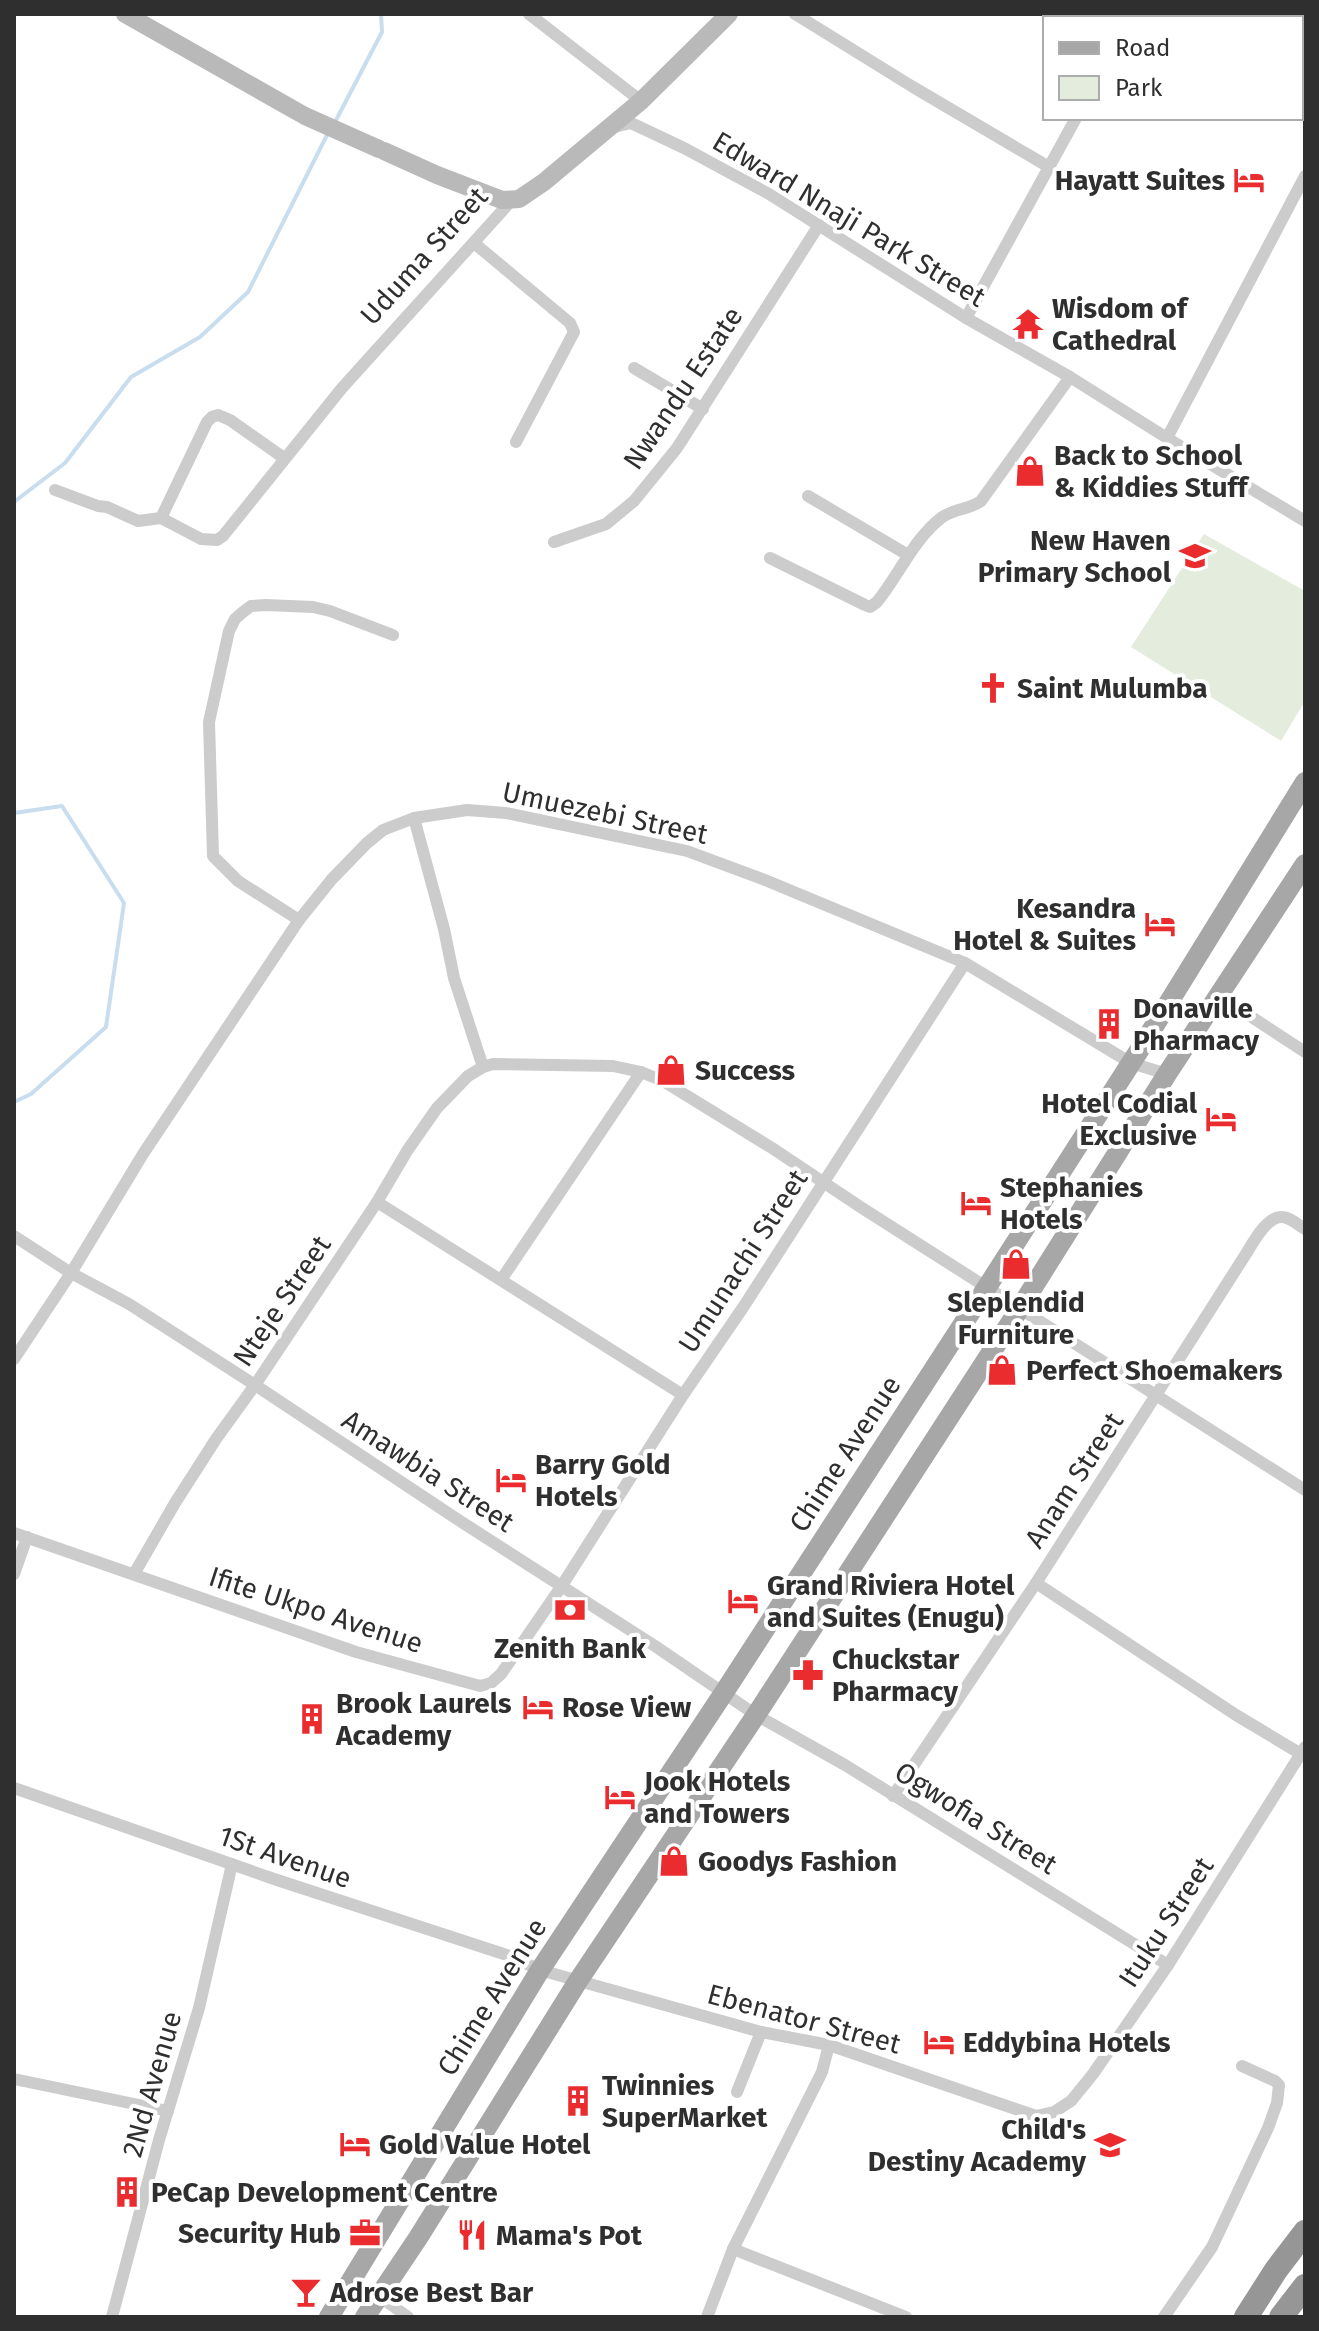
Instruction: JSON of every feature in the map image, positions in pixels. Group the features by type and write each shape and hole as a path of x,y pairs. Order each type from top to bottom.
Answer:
{"highway":[{"path":"1246,2317 1305,2232"},
{"path":"1281,2317 1305,2286"}],"main road":[{"name":"Chime Avenue","path":"329,2317 540,1970 987,1287 1131,1063 1305,782"},
{"path":"365,2317 418,2238 578,1981 756,1715 1218,995 1305,866"}],"street":[{"path":"125,14 305,116 437,175 502,200 512,200"},
{"path":"529,14 641,101"},
{"name":"Uduma Street","path":"55,490 138,521 161,518 201,539 217,540 223,536 342,388 512,200 526,196 641,101 729,14"},
{"path":"795,14 1049,167"},
{"path":"966,318 1075,120"},
{"name":"Edward Nnaji Park Street","path":"610,127 631,123 726,170 1305,521"},
{"path":"1167,438 1305,176"},
{"name":"Nwandu Estate","path":"554,542 613,521 634,501 677,448 819,225"},
{"path":"474,243 570,323 574,332 516,442"},
{"path":"634,368 703,409"},
{"path":"770,558 870,607 885,593 908,555 939,519 951,511 975,506 981,501 1070,377"},
{"path":"161,518 212,417 218,415 230,420 284,458"},
{"path":"808,496 908,555"},
{"path":"299,920 238,881 213,856 209,722 229,631 235,619 251,606 266,605 321,609 393,635"},
{"name":"Umuezebi Street","path":"14,1359 71,1273 143,1154 299,920 332,879 367,843 383,830 414,818 467,810 506,813 687,851 965,963 1131,1063 1167,1074"},
{"path":"414,818 454,978 483,1067 502,1064 613,1066 641,1072 674,1087 1305,1490"},
{"name":"Umunachi Street","path":"561,1587 965,963"},
{"path":"1218,995 1305,1052"},
{"name":"Nteje Street","path":"134,1574 216,1439 377,1202 407,1151 437,1108 460,1083 483,1067"},
{"path":"501,1280 641,1072"},
{"path":"377,1202 683,1395"},
{"name":"Anam Street","path":"893,1796 1036,1583 1269,1222 1279,1216 1305,1229"},
{"name":"Amawbia Street","path":"14,1236 71,1273 129,1304 255,1385 756,1715"},
{"path":"14,1574 20,1535"},
{"name":"Ifite Ukpo Avenue","path":"20,1535 356,1652 480,1686 491,1683 501,1674 561,1587"},
{"path":"1036,1583 1236,1715 1303,1751"},
{"name":"Ogwofia Street","path":"756,1715 845,1765 1168,1965"},
{"name":"Ituku Street","path":"1054,2112 1071,2101 1093,2074 1168,1965 1303,1751"},
{"name":"1St Avenue","path":"14,1788 510,1956 540,1970"},
{"name":"2Nd Avenue","path":"112,2317 199,2008 232,1864"},
{"name":"Ebenator Street","path":"540,1970 761,2032 829,2045 1020,2112 1036,2116 1054,2112"},
{"path":"737,2092 761,2032"},
{"path":"707,2317 733,2249 822,2072 829,2045"},
{"path":"1164,2317 1212,2247 1277,2103 1279,2085 1242,2066"},
{"path":"14,2079 168,2111"},
{"path":"733,2249 906,2317"},
{"path":"379,2296 408,2317"}],"green space":[{"path":"1204,534 1305,591 1305,701 1281,741 1131,647"}],"waterway":[{"path":"334,124 382,32 381,14"},
{"path":"14,502 65,463 131,377 200,337 248,292 329,131"},
{"path":"14,813 62,806 124,903 106,1027 31,1094 14,1102"}],"place":[{"name":"Hayatt Suites","path":"1249,180"},
{"name":"Wisdom of Cathedral","path":"1028,324"},
{"name":"Back to School & Kiddies Stuff","path":"1030,471"},
{"name":"New Haven Primary School","path":"1195,556"},
{"name":"Saint Mulumba","path":"993,688"},
{"name":"Kesandra Hotel & Suites","path":"1160,924"},
{"name":"Donaville Pharmacy","path":"1109,1024"},
{"name":"Success","path":"671,1070"},
{"name":"Hotel Codial Exclusive","path":"1221,1119"},
{"name":"Stephanies Hotels","path":"976,1203"},
{"name":"Sleplendid Furniture","path":"1016,1264"},
{"name":"Perfect Shoemakers","path":"1002,1370"},
{"name":"Barry Gold Hotels","path":"511,1480"},
{"name":"Grand Riviera Hotel and Suites (Enugu)","path":"743,1601"},
{"name":"Zenith Bank","path":"570,1610"},
{"name":"Chuckstar Pharmacy","path":"808,1675"},
{"name":"Rose View","path":"538,1707"},
{"name":"Brook Laurels Academy","path":"312,1719"},
{"name":"Jook Hotels and Towers","path":"620,1797"},
{"name":"Goodys Fashion","path":"674,1861"},
{"name":"Eddybina Hotels","path":"939,2042"},
{"name":"Twinnies SuperMarket","path":"578,2101"},
{"name":"Gold Value Hotel","path":"355,2144"},
{"name":"Child's Destiny Academy","path":"1110,2145"},
{"name":"PeCap Development Centre","path":"127,2192"},
{"name":"Security Hub","path":"365,2233"},
{"name":"Mama's Pot","path":"472,2235"},
{"name":"Adrose Best Bar","path":"306,2292"}]}
